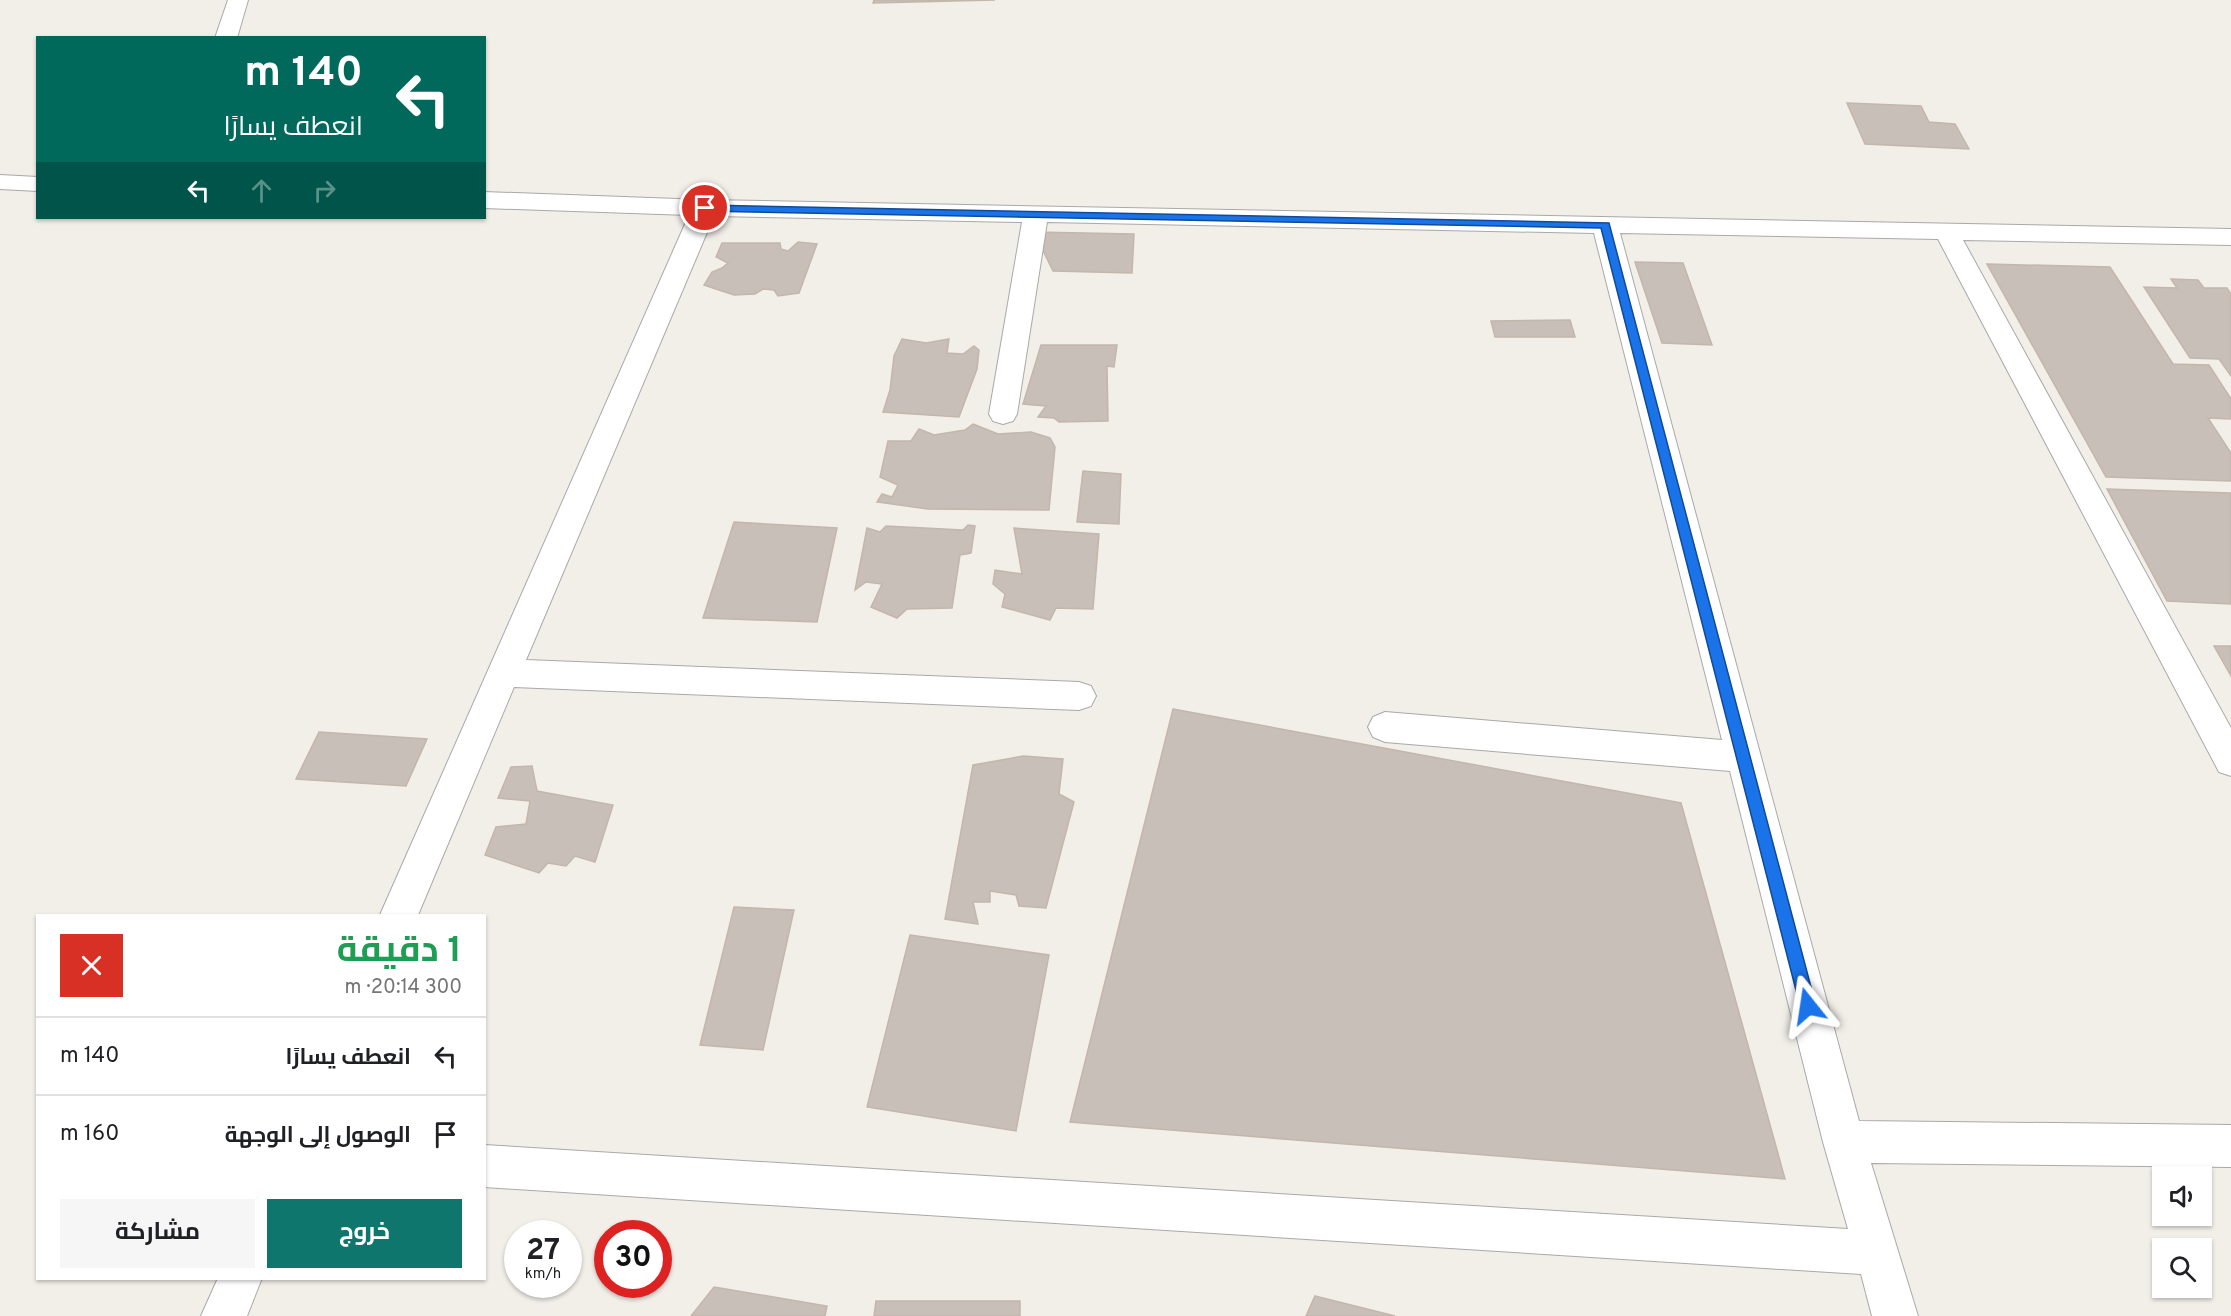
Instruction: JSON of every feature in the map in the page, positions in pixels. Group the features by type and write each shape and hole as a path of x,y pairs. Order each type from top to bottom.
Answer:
{"street":[{"path":"227,36 238,0"},
{"path":"0,182 36,183"},
{"path":"486,200 705,208 2231,237"},
{"path":"399,914 705,208"},
{"path":"1003,414 1036,214"},
{"path":"1605,225 1844,1142 1895,1316"},
{"path":"1946,231 2231,761"},
{"path":"505,674 1079,696"},
{"path":"1385,727 1743,757"},
{"path":"1844,1142 2231,1146"},
{"path":"486,1166 1878,1253"},
{"path":"224,1316 239,1280"}],"building":[{"path":"874,0 995,0 873,3"},
{"path":"1847,103 1921,106 1929,122 1955,124 1969,149 1865,144"},
{"path":"1034,232 1134,234 1132,273 1053,271"},
{"path":"798,242 817,244 799,293 778,296 774,290 763,289 755,294 734,295 704,285 712,272 728,263 716,257 722,243 780,243 781,249 788,251"},
{"path":"1635,262 1683,263 1712,345 1662,343"},
{"path":"1987,264 2110,267 2173,364 2209,365 2231,399 2231,419 2208,418 2231,453 2231,481 2106,477"},
{"path":"2171,279 2198,280 2204,288 2227,288 2231,294 2231,376 2219,359 2190,358 2144,287 2177,288"},
{"path":"1570,320 1575,337 1495,337 1491,321"},
{"path":"902,339 926,343 949,339 947,353 963,354 974,346 979,350 977,369 959,417 883,412 890,390 894,356"},
{"path":"1041,345 1117,345 1114,367 1107,366 1108,421 1059,422 1054,418 1038,417 1046,406 1023,404"},
{"path":"973,424 998,434 1031,432 1050,438 1055,447 1049,510 928,509 877,502 882,494 892,497 898,485 880,477 888,441 911,441 919,429 934,435 965,430"},
{"path":"1083,471 1121,474 1119,524 1077,522"},
{"path":"2107,489 2231,493 2231,604 2167,601"},
{"path":"734,522 837,528 817,622 703,618"},
{"path":"968,525 975,526 971,553 960,555 952,608 907,609 897,618 871,607 882,584 866,582 855,590 867,528 880,532 886,526 963,530"},
{"path":"1014,528 1099,534 1093,609 1056,608 1050,620 1002,607 1005,594 993,584 995,570 1022,574"},
{"path":"2214,646 2231,646 2231,676"},
{"path":"1173,709 1681,803 1785,1179 1070,1122"},
{"path":"319,732 427,739 406,786 296,779"},
{"path":"1023,756 1063,759 1059,794 1074,802 1046,908 1019,906 1016,895 990,891 990,902 973,902 978,924 945,919 973,765"},
{"path":"532,766 537,791 613,805 595,862 575,856 566,866 548,863 539,873 485,855 496,827 526,824 530,801 498,798 511,767"},
{"path":"734,907 794,910 763,1050 700,1045"},
{"path":"910,935 1049,955 1016,1131 867,1107"},
{"path":"714,1287 827,1306 825,1316 691,1316"},
{"path":"1315,1296 1395,1316 1306,1316"},
{"path":"876,1301 1020,1301 1020,1316 874,1316"}],"route":[{"path":"705,208 1605,225 1808,1006"}]}
